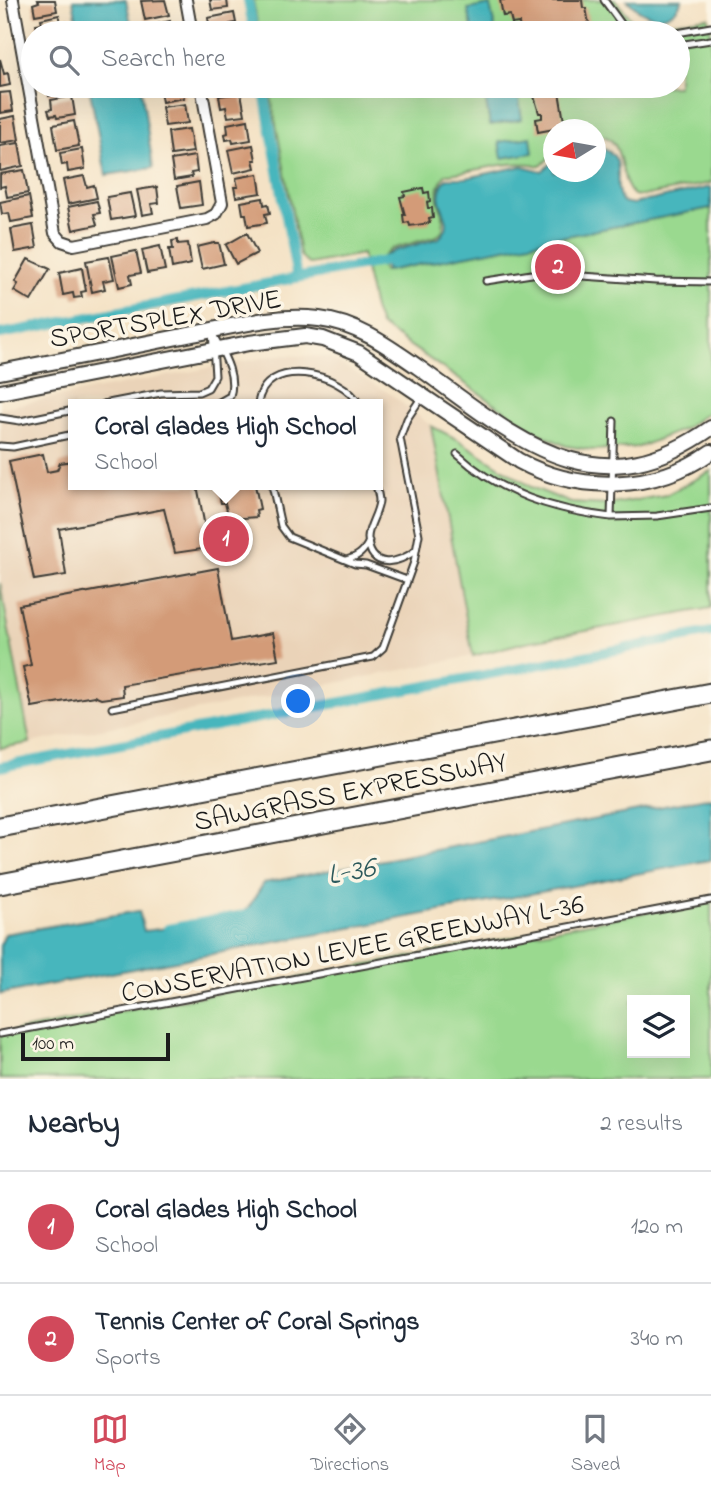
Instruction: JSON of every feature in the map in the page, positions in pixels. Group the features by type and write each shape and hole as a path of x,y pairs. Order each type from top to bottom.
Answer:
{"highway":[{"name":"SAWGRASS EXPRESSWAY","path":"0,827 711,693"},
{"name":"SAWGRASS EXPRESSWAY","path":"0,884 711,750"}],"street":[{"path":"13,0 21,44"},
{"path":"186,0 190,21"},
{"path":"31,98 55,233 62,241 74,245 207,219 216,214 222,203 203,98"},
{"name":"SPORTSPLEX DRIVE","path":"0,372 285,317 321,319 341,323 397,352 522,440 559,457 586,465 614,465 666,455 711,428"},
{"name":"SPORTSPLEX DRIVE","path":"0,392 304,336 323,339 359,353 537,471 586,483 643,481 674,472 711,452"}],"lane":[{"path":"604,0 619,21"},
{"path":"690,31 711,27"},
{"path":"690,43 711,40"},
{"path":"486,281 538,273 711,282"},
{"path":"129,399 161,393 199,392 208,388 215,376 217,350 212,331"},
{"path":"217,350 228,363 232,389 226,399"},
{"path":"259,399 266,382 276,376 289,374 328,379 345,388 355,399"},
{"path":"112,708 373,657 383,648 407,580 419,535 400,439 407,419 422,395"},
{"path":"0,418 20,421 68,411"},
{"path":"611,517 614,421"},
{"path":"0,446 13,447 68,435"},
{"path":"457,454 485,477 532,500 582,514 611,517 657,516 711,508"},
{"path":"273,490 281,526 289,537 407,580"},
{"path":"377,490 379,501 368,536 376,557 384,562 394,563 416,550"},
{"path":"346,560 356,558 365,550 369,541"},
{"name":"CONSERVATION LEVEE GREENWAY L-36","path":"0,1034 711,900"}],"shaded area":[{"path":"278,355 329,357 392,395 431,426 473,656 30,743 0,583 0,408"}],"green space":[{"path":"253,0 615,0 633,21 257,21"},
{"path":"708,17 711,35 711,183 642,196 634,195 625,179 617,150 613,142 606,137 606,119 543,119 541,166 506,164 446,174 438,192 444,223 442,232 437,236 392,249 381,258 383,271 386,271 711,208 711,410 684,429 639,447 592,450 566,446 536,432 380,325 362,254 307,263 300,255 271,98 690,98 690,21 680,21"},
{"path":"431,426 457,439 531,487 571,503 608,505 666,495 711,471 711,608 521,643 473,656"},
{"path":"0,583 30,743 0,748"},
{"path":"711,900 711,1079 0,1079 0,1034"}],"water":[{"path":"73,0 126,0 130,21 77,21"},
{"path":"627,0 682,0 670,14 656,16 648,15"},
{"path":"490,5 493,21 470,21 468,9"},
{"path":"91,98 143,98 153,168 106,175"},
{"path":"485,98 519,98 522,119 490,125"},
{"path":"531,137 533,153 502,158 499,142"},
{"path":"606,151 617,162 622,202 633,204 711,187 711,208 386,271 384,257 394,251 439,238 445,230 446,217 439,195 447,178 466,178 522,166 542,171 543,182 606,182"},
{"path":"711,797 711,860 0,994 0,946 5,934 139,911 144,931 241,919 264,883"}],"building":[{"path":"38,0 55,0 57,11 35,15 33,4 39,2"},
{"path":"165,0 169,15 145,20 141,1"},
{"path":"210,0 227,0 228,8 212,10"},
{"path":"500,0 582,0 588,21 511,21 510,15 503,16"},
{"path":"234,13 236,21 209,21 208,18"},
{"path":"59,15 60,21 42,21"},
{"path":"0,59 4,74 8,73 10,85 0,87"},
{"path":"10,92 13,111 0,113 0,93"},
{"path":"72,98 75,115 57,118 56,115 50,116 48,110 52,109 51,100"},
{"path":"161,98 184,98 162,102"},
{"path":"219,98 242,98 245,115 228,117 226,107 221,108"},
{"path":"535,98 560,98 564,119 543,119 543,131 538,132 536,119 542,118 542,113 539,113"},
{"path":"185,104 188,123 165,126 162,107"},
{"path":"15,116 19,140 0,143 0,119"},
{"path":"248,120 251,140 233,143 232,139 226,140 227,124"},
{"path":"74,121 79,146 57,150 53,125"},
{"path":"189,129 193,152 171,155 168,132"},
{"path":"19,143 23,166 0,171 0,146"},
{"path":"253,145 255,168 233,173 228,150"},
{"path":"82,149 85,169 68,172 67,164 62,165 60,153"},
{"path":"195,156 197,172 191,173 192,177 174,180 171,160"},
{"path":"24,170 28,193 7,197 5,186 0,187 0,174"},
{"path":"258,174 261,193 236,197 236,178"},
{"path":"84,176 87,187 94,185 97,198 68,204 63,180"},
{"path":"199,182 202,205 181,208 177,186"},
{"path":"157,187 159,203 151,204 153,213 142,215 137,190"},
{"path":"423,188 424,193 429,192 430,201 427,202 428,208 432,208 433,218 429,219 430,223 410,226 409,222 404,223 405,215 400,197 405,196 404,192"},
{"path":"130,193 135,216 111,220 107,197"},
{"path":"29,196 33,218 11,222 9,213 2,214 0,202"},
{"path":"263,198 270,213 265,214 267,223 248,226 241,202"},
{"path":"97,201 100,213 94,214 97,225 73,230 68,207"},
{"path":"33,225 37,248 15,252 11,229"},
{"path":"247,233 257,253 236,264 226,245"},
{"path":"178,240 178,244 188,243 191,264 172,268 169,249 173,249 172,241"},
{"path":"219,243 224,264 202,269 197,247"},
{"path":"160,246 165,270 147,273 142,250"},
{"path":"136,251 141,273 130,275 132,284 119,287 112,256"},
{"path":"109,257 114,279 103,281 105,289 92,292 86,261"},
{"path":"28,259 50,269 31,301 14,291 18,284 15,282"},
{"path":"82,268 86,291 81,292 82,297 74,298 73,293 63,295 59,273"},
{"path":"43,454 47,472 57,470 60,463 68,462 68,490 198,490 209,548 175,553 164,509 59,529 66,575 34,580 9,461"},
{"path":"218,490 256,490 260,509 256,510 257,517 229,519 225,503 221,503"},
{"path":"218,568 231,641 273,633 278,659 122,685 123,696 101,699 94,696 32,707 23,667 31,665 19,605"}],"waterway":[{"path":"248,0 252,21"},
{"path":"265,98 297,278"},
{"path":"0,334 396,259"},
{"path":"0,767 711,632"},
{"name":"L-36","path":"168,929 255,913"}],"place":[{"name":"Tennis Center of Coral Springs","path":"558,267"},
{"name":"Coral Glades High School","path":"226,539"}]}
